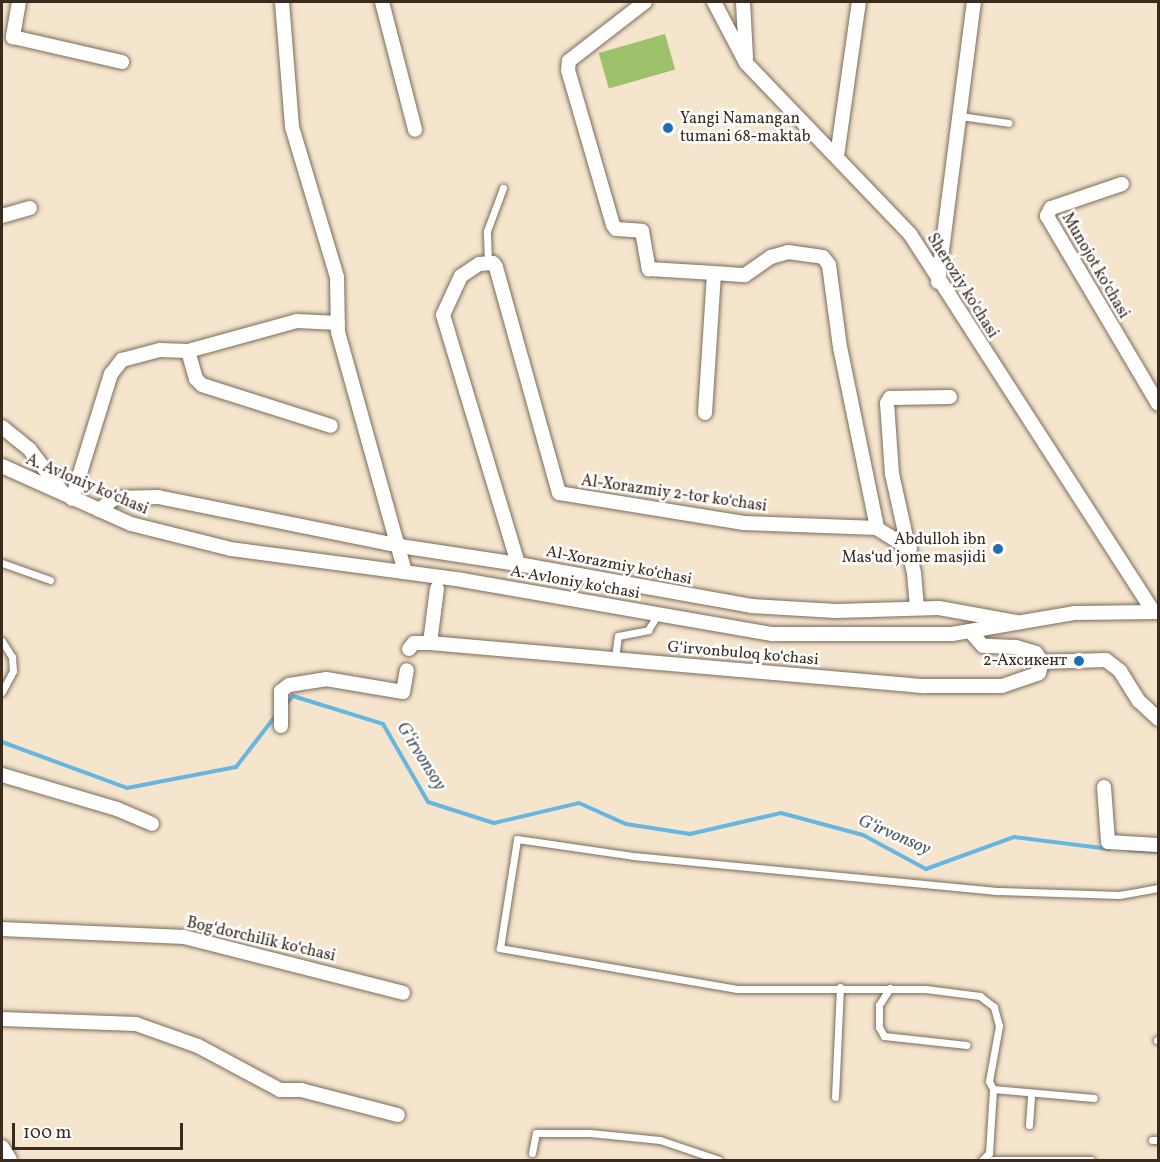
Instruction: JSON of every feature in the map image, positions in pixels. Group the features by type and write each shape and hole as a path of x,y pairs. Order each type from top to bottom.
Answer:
{"street":[{"path":"19,2 13,37 122,62"},
{"path":"282,2 292,127 338,278 338,323 400,546 405,572"},
{"path":"382,2 415,130"},
{"path":"645,2 569,61 568,70 616,229 642,231 649,269 745,275 771,257 788,252 823,257 830,265 840,347 877,528 910,549"},
{"name":"Sheroziy ko'chasi","path":"714,2 746,63 910,234 938,282 1156,611"},
{"path":"743,2 746,63"},
{"path":"837,156 859,2"},
{"path":"938,282 974,2"},
{"name":"Munojot koʻchasi","path":"1122,184 1051,208 1047,216 1158,404"},
{"path":"2,216 30,208"},
{"path":"488,263 478,264 461,276 443,315 518,564"},
{"name":"Al-Xorazmiy 2-tor koʻchasi","path":"488,263 496,267 559,493 744,523 877,528"},
{"path":"705,413 714,273"},
{"path":"69,498 116,364 129,356 160,350 188,351 297,321 338,323"},
{"path":"188,351 196,379 202,385 331,426"},
{"path":"917,607 910,549 892,474 886,435 888,400 950,397"},
{"path":"2,427 30,450 69,498"},
{"name":"A. Avloniy ko‘chasi","path":"2,466 131,524 231,549 405,572 772,634 970,632 1016,622 1075,614 1156,611"},
{"name":"Al-Xorazmiy koʻchasi","path":"99,510 115,498 158,497 400,546 518,564 751,606 836,611 917,607 968,611 1016,622"},
{"path":"430,643 437,588"},
{"path":"970,632 983,646 1016,647 1036,654 1042,662 1106,660 1120,671 1139,702 1158,719"},
{"name":"Gʻirvonbuloq koʻchasi","path":"409,649 414,643 430,643 880,684 961,687 1002,686 1025,680 1039,673 1042,662"},
{"path":"281,726 281,691 289,685 326,679 403,692 407,670"},
{"path":"2,775 117,809 152,824"},
{"path":"1104,787 1108,842 1158,845"},
{"name":"Bogʻdorchilik koʻchasi","path":"2,929 184,937 403,993"},
{"path":"2,1019 135,1024 198,1046 280,1090 301,1090 398,1115"},
{"path":"2,1147 10,1161"}],"lane":[{"path":"960,116 1009,123"},
{"path":"488,263 485,237 503,188"},
{"path":"2,563 50,580"},
{"path":"615,659 618,636 648,630 658,614"},
{"path":"2,641 12,657 13,671 2,692"},
{"path":"982,1161 989,1153 993,1089 989,1081 999,1026 994,1007 980,996 890,988 737,988 500,948 517,839 633,856 999,891 1119,895 1158,888"},
{"path":"835,1097 840,987"},
{"path":"890,988 879,1005 879,1027 884,1036 967,1045"},
{"path":"993,1089 1094,1098"},
{"path":"1029,1125 1031,1093"},
{"path":"532,1153 536,1133 590,1133 660,1140 719,1161"},
{"path":"992,1161 1091,1161"}],"green space":[{"path":"665,34 675,70 609,89 599,53"}],"waterway":[{"name":"G‘irvonsoy","path":"286,704 293,696 383,724 428,802 494,823 579,803 626,824 690,834 781,813 863,835 926,869 1014,837 1109,849"},
{"name":"G‘irvonsoy","path":"2,742 127,788 236,767 277,714"},
{"name":"G‘irvonsoy","path":"1129,850 1158,852"}],"place":[{"name":"Yangi Namangan tumani 68-maktab","path":"668,128"},
{"name":"Abdulloh ibn Mas‘ud jome masjidi","path":"998,549"},
{"name":"2-Ахсикент","path":"1079,661"}]}
